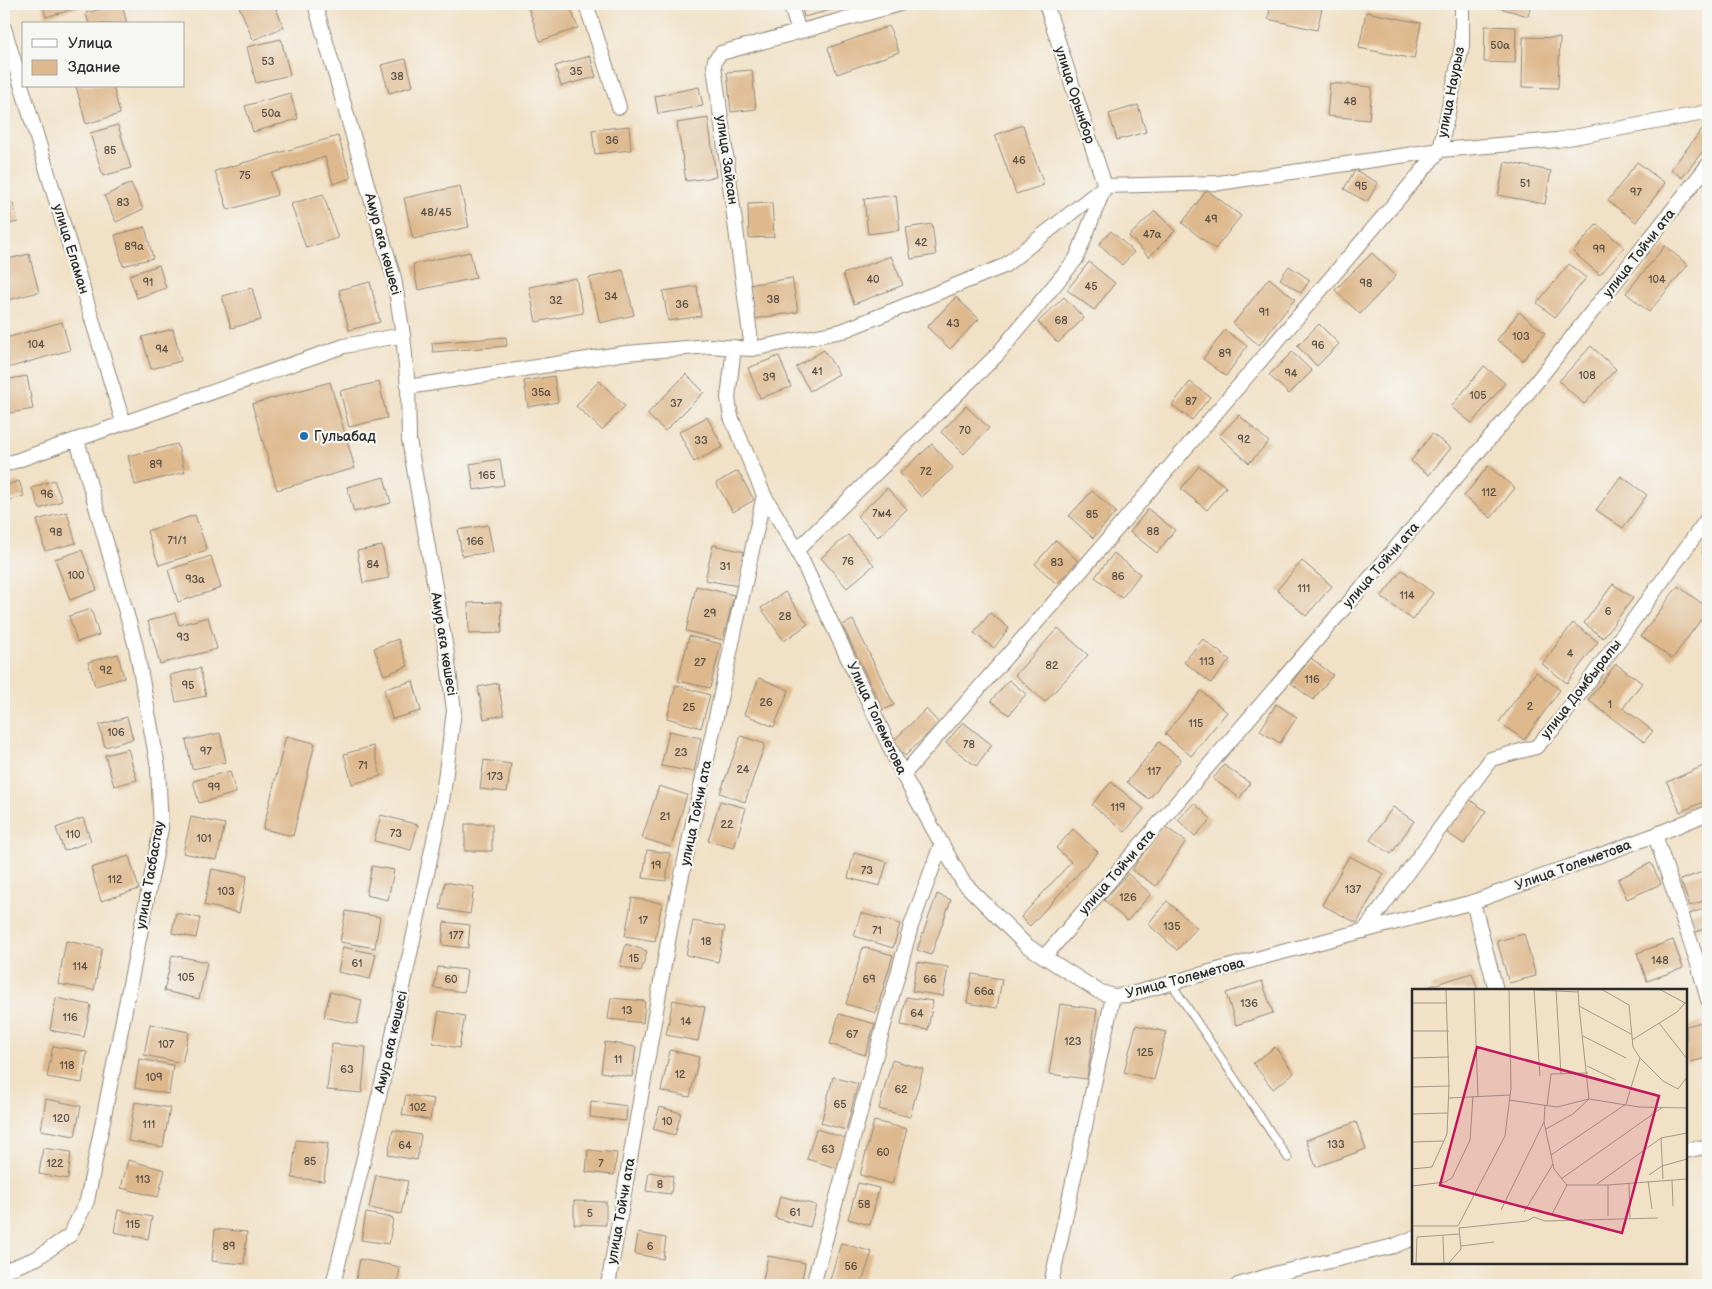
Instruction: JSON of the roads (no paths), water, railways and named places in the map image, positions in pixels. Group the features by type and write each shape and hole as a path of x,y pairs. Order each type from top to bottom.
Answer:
{"street":[{"name":"Амур аға көшесі","path":"315,4 394,278 403,336 408,387 408,440 447,655 454,711 440,812 387,1063 333,1285"},
{"path":"586,4 619,107"},
{"path":"790,4 799,32"},
{"name":"улица Зайсан","path":"752,349 714,66 715,60 721,54 900,4"},
{"name":"улица Орынбор","path":"1046,4 1105,186"},
{"name":"улица Наурыз","path":"1440,150 1462,46 1462,4"},
{"name":"улица Еламан","path":"4,28 22,88"},
{"name":"улица Еламан","path":"22,88 123,422"},
{"path":"408,387 626,353 710,346 752,349 842,331 1004,266 1105,186 1219,183 1440,150 1557,140 1708,111"},
{"path":"903,775 1064,591 1440,150"},
{"name":"улица Тойчи ата","path":"1044,956 1515,409 1708,165"},
{"path":"797,550 997,355 1076,259 1105,186"},
{"path":"4,465 344,346 403,336"},
{"path":"734,347 728,398 731,417 764,495"},
{"name":"улица Тасбастау","path":"4,1271 37,1258 70,1236 87,1201 161,828 158,767 136,646 77,440"},
{"name":"Улица Толеметова","path":"764,495 797,550 903,775 963,882 1026,945 1098,991 1113,996 1128,995 1473,902 1655,835 1708,813"},
{"name":"улица Тойчи ата","path":"608,1285 670,930 764,495"},
{"name":"улица Домбыралы","path":"1364,931 1491,759 1536,747 1556,726 1708,518"},
{"path":"1655,835 1699,967 1708,1000"},
{"path":"813,1285 911,926 941,845"},
{"path":"1473,902 1496,989"},
{"path":"1052,1279 1113,996"},
{"path":"1687,1151 1708,1146"},
{"path":"1238,1285 1278,1272 1394,1246 1412,1238"}],"lane":[{"path":"1171,983 1288,1158"}],"place":[{"name":"Гульабад","path":"304,436"}]}
